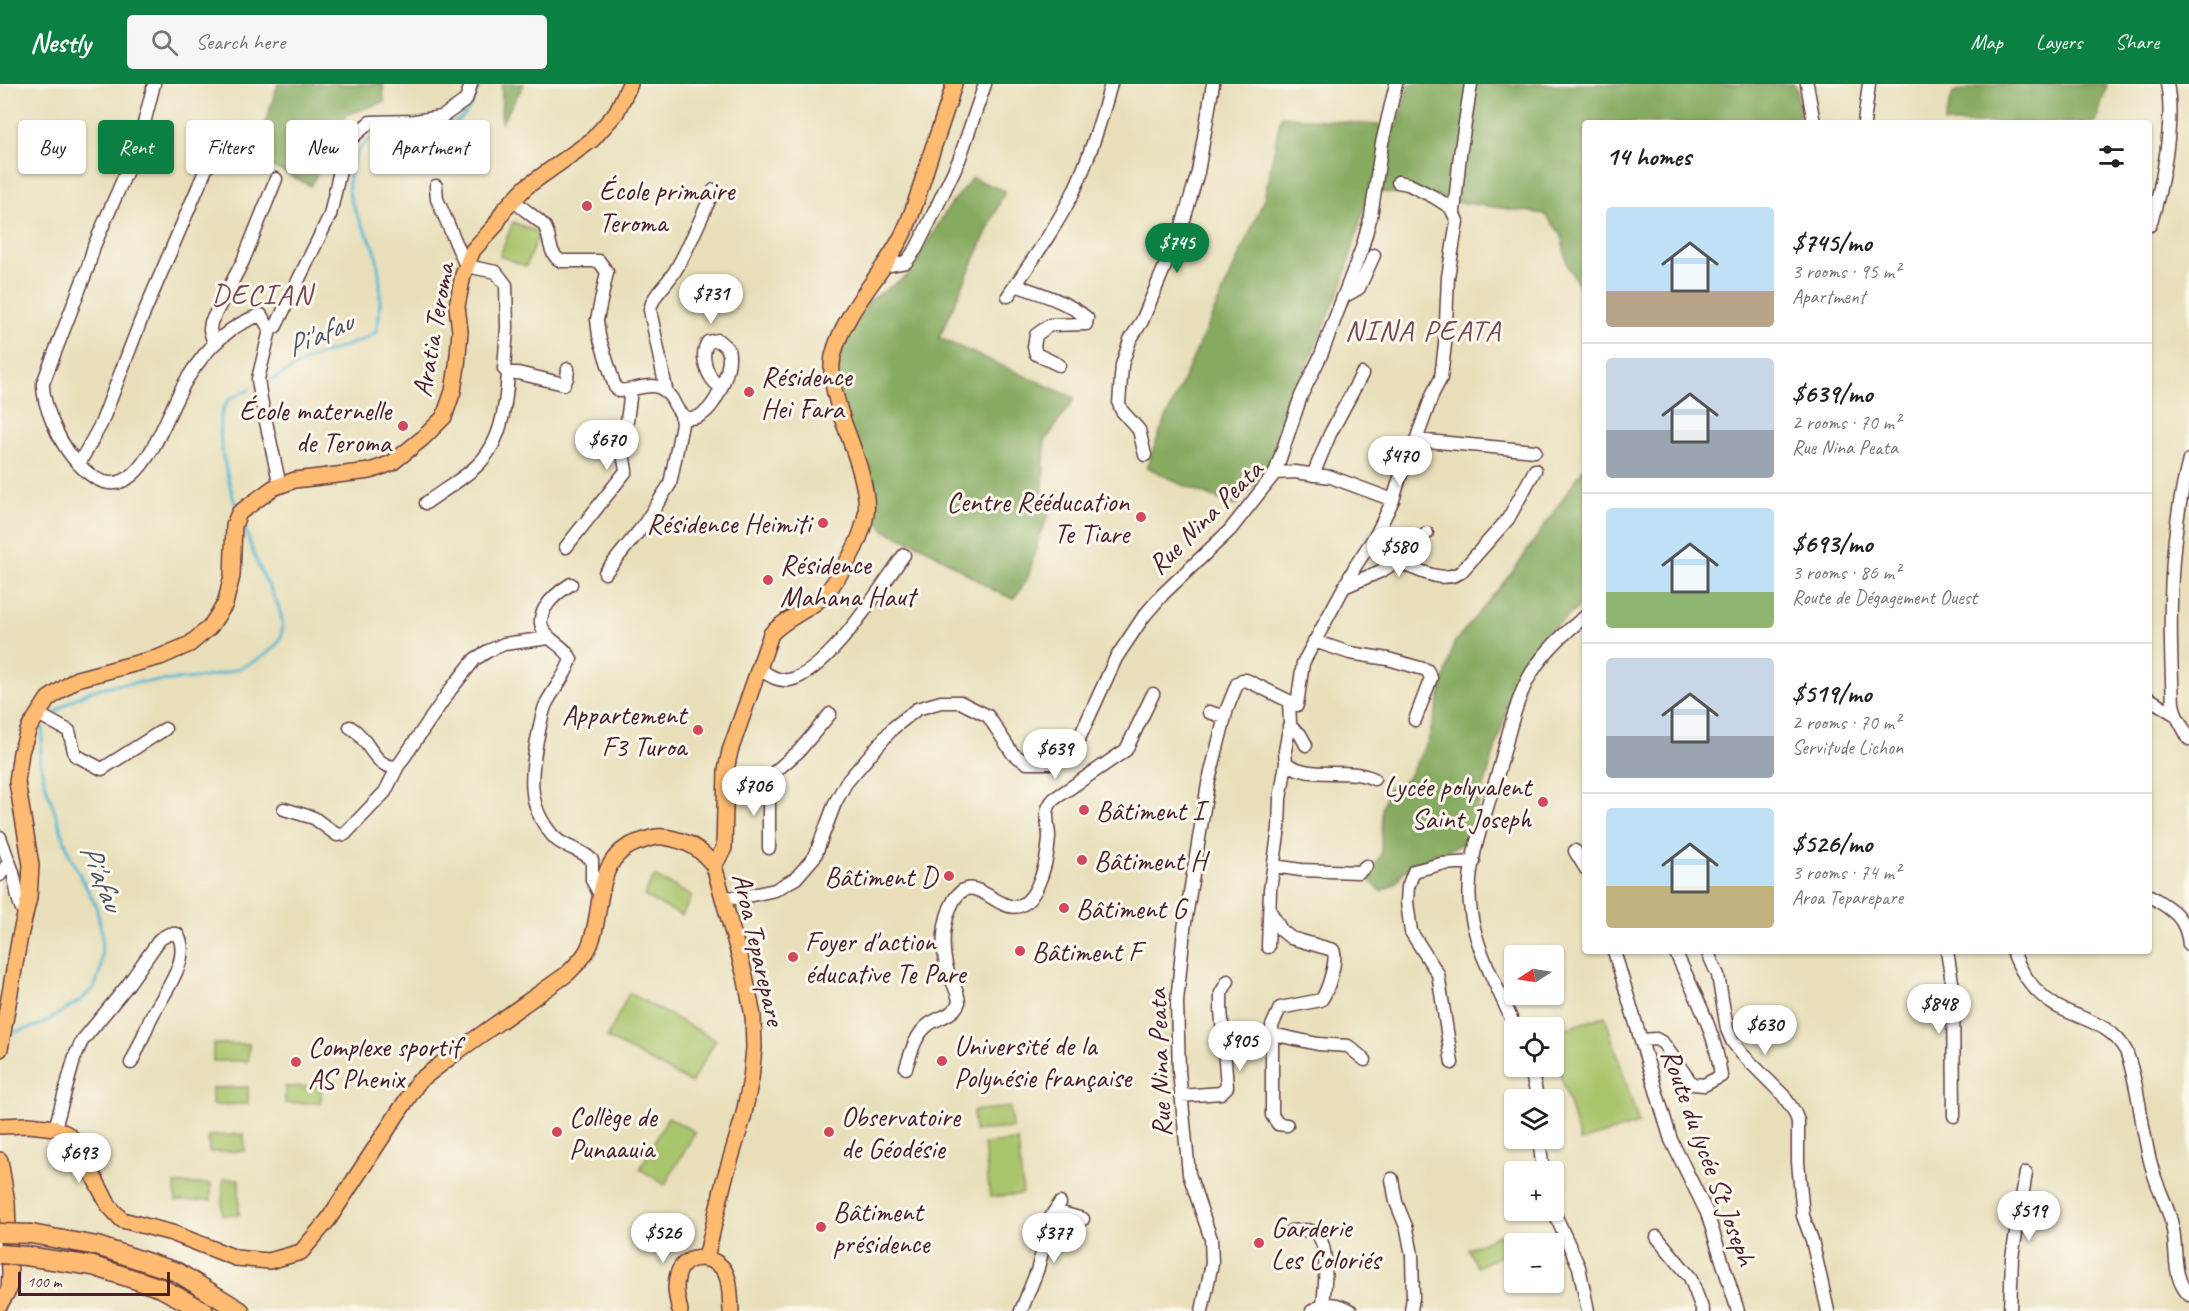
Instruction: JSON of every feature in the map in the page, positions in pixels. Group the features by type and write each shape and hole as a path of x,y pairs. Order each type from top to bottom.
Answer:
{"highway":[{"path":"0,1233 31,1234 97,1246 177,1272 240,1311"},
{"path":"0,1254 93,1266 161,1288 204,1311"}],"main road":[{"name":"Aratia Teroma","path":"0,1049 30,898 31,865 17,782 21,752 29,728 38,714 48,699 77,679 160,657 190,644 210,627 225,604 232,576 234,525 239,513 273,488 294,480 370,471 392,463 423,438 444,417 453,391 457,366 460,331 457,306 466,266 473,250 495,226 513,199 526,187 592,140 616,113 630,84"},
{"path":"714,866 724,848 726,779 730,751 771,634 778,626 815,603 830,589 862,532 867,498 836,399 831,369 834,354 842,330 903,235 954,84"},
{"name":"Aroa Teparepare","path":"55,1128 74,1140 116,1216 133,1225 172,1233 238,1258 269,1261 301,1252 328,1220 419,1081 567,974 580,962 593,935 604,876 617,855 635,842 659,836 683,840 704,852 714,866 745,976 753,1016 754,1048 751,1079 706,1258"},
{"path":"0,1126 29,1125 55,1128"},
{"path":"0,1160 7,1203 10,1273 9,1289 0,1304"},
{"path":"680,1311 675,1291 678,1272 684,1264 699,1258 715,1261 728,1275 731,1311"}],"street":[{"path":"154,84 139,143 94,246 43,383 46,403 64,446 79,464 100,480 113,484 124,482 135,474 151,449 185,381 222,335 249,318 261,315 270,330"},
{"path":"280,486 258,379 270,330 276,326 330,215 346,143 370,122 414,121 442,117 466,100 471,84"},
{"path":"884,267 906,262 916,249 959,160 985,84"},
{"path":"1059,365 1036,354 1034,347 1036,335 1050,325 1086,324 1087,318 1042,295 1012,290 1072,195 1088,157 1111,84"},
{"path":"1145,455 1139,430 1124,414 1119,404 1122,365 1130,340 1142,321 1184,223 1198,172 1213,84"},
{"path":"1275,473 1301,396 1345,296 1371,216 1382,142 1396,84"},
{"path":"1268,947 1270,890 1286,763 1289,701 1297,705 1303,663 1344,587 1377,533 1393,500 1402,471 1441,378 1448,277 1457,220 1454,212 1471,84"},
{"path":"1807,84 1813,120"},
{"path":"1864,120 1869,84"},
{"path":"2152,217 2165,150 2169,104 2167,84"},
{"path":"79,464 101,424 141,320 204,174"},
{"path":"214,344 210,330 211,322 243,261 276,179"},
{"path":"1398,182 1408,184 1434,197 1454,212"},
{"path":"436,186 437,200 466,266 496,272 506,285 507,328 504,369 508,373 518,373 564,384 567,369"},
{"path":"605,573 643,526 670,484 682,424 681,415 666,389 650,310 652,299 675,272 714,190"},
{"path":"513,199 518,206 545,227 557,259 561,261 599,261 607,272 597,320 599,336 615,387 620,391 653,385 666,389"},
{"path":"1345,296 1359,288 1374,255"},
{"path":"426,503 474,469 495,441 502,423 508,373"},
{"path":"1313,475 1330,434 1362,374"},
{"path":"681,415 687,418 702,415 711,405 720,387"},
{"path":"566,547 626,471 623,453 631,390"},
{"path":"1416,440 1535,451"},
{"path":"2189,460 2186,492 2174,538 2171,578 2173,705 2176,716 2189,738"},
{"path":"1396,561 1442,578 1452,578 1461,572 1508,519 1535,470"},
{"name":"Rue Nina Peata","path":"724,897 738,898 775,890 796,878 815,856 835,802 846,783 893,728 917,709 941,702 960,702 987,716 1013,754 1028,764 1054,763 1077,743 1116,657 1144,616 1163,594 1230,530 1275,473 1331,477 1393,500"},
{"path":"1344,587 1381,571 1396,561 1427,533"},
{"path":"759,669 773,678 788,680 810,669 827,656 850,630 904,555"},
{"path":"571,584 543,608 541,615 542,626 549,638 558,643 572,659 545,707 531,777 536,809 552,836 559,842 576,848 592,860 592,880 600,895"},
{"path":"1510,1017 1477,939 1470,912 1470,888 1474,862 1514,717 1531,674 1545,652 1582,620"},
{"path":"284,808 314,818 338,835 345,834 385,792 398,766 475,660 504,644 549,638"},
{"path":"1314,640 1350,653 1388,659 1427,670 1431,678 1414,720"},
{"name":"Rue Nina Peata","path":"1202,1311 1212,1263 1211,1239 1189,1174 1181,1096 1177,1002 1184,929 1208,784 1225,717 1237,684 1246,680 1289,701"},
{"path":"906,1068 916,1039 922,1031 954,1011 959,1002 946,966 944,945 945,929 953,902 959,894 971,888 977,888 1008,906 1017,907 1026,902 1036,888 1045,864 1049,838 1046,818 1048,805 1094,770 1126,750 1153,694"},
{"path":"2152,700 2176,716"},
{"path":"1209,712 1225,717"},
{"path":"38,714 69,731 75,755 102,769 165,729"},
{"path":"770,848 767,781 799,751 830,714"},
{"path":"1289,726 1300,734 1306,745"},
{"path":"350,727 359,732 381,763 390,768 398,766"},
{"path":"1286,763 1300,770 1352,774 1374,779"},
{"path":"726,779 767,781"},
{"path":"0,837 15,876 18,904 25,914"},
{"path":"1575,851 1582,862"},
{"path":"0,875 9,862"},
{"path":"1452,1063 1438,974 1411,932 1407,902 1408,887 1414,871 1442,864 1474,862"},
{"path":"1274,866 1301,870 1359,872 1366,866"},
{"path":"2152,897 2168,907 2184,924 2189,945"},
{"path":"1270,911 1281,930 1291,938 1333,950 1336,957 1326,994 1321,1000 1280,1008 1272,1026 1272,1115 1278,1124 1287,1125"},
{"path":"55,1128 75,1056 82,1041 127,986 160,939 169,934 177,934 181,939 182,948 180,962 131,1063"},
{"name":"Route du lycée St Joseph","path":"1615,954 1670,1138 1707,1213 1738,1311"},
{"path":"1641,1040 1656,1040 1663,1043 1692,1084 1704,1085 1721,1076 1719,1055 1676,954"},
{"path":"1708,954 1718,975 1724,1016 1732,1041 1783,1095 1798,1121 1798,1162 1803,1216 1812,1240 1828,1311"},
{"path":"1947,954 1953,988 1954,1116"},
{"path":"2014,954 2028,981 2042,995 2057,1006 2104,1027 2120,1040 2126,1051 2152,1170 2171,1221 2177,1271 2182,1287 2189,1295"},
{"path":"1181,1096 1221,1093 1227,1087 1221,993 1228,981"},
{"path":"1272,1034 1318,1044 1348,1046 1365,1060"},
{"path":"2010,1311 2012,1257 2026,1173"},
{"path":"1392,1179 1396,1202 1407,1229 1412,1255 1413,1297 1410,1311"},
{"path":"1021,1311 1037,1271 1052,1215 1060,1203"},
{"path":"1052,1215 1058,1212 1083,1219"},
{"path":"1558,1221 1579,1267 1588,1311"},
{"path":"1291,1231 1310,1230 1321,1240 1325,1262 1323,1304"},
{"path":"1657,1237 1690,1277 1697,1290 1703,1311"},
{"path":"1312,1311 1323,1304 1341,1304 1350,1311"}],"green space":[{"path":"278,84 383,84 384,102 346,115 344,120 286,120 286,173 274,167 274,120 266,120"},
{"path":"502,84 524,84 501,124"},
{"path":"1409,84 1794,84 1797,89 1800,120 1582,120 1582,292 1567,264 1561,234 1545,214 1383,192 1367,198 1342,285 1292,400 1270,466 1235,506 1178,483 1147,467 1159,434 1264,200 1281,116 1397,127"},
{"path":"1988,84 2107,84 2097,120 1945,120 1953,93"},
{"path":"287,174 317,174 311,186"},
{"path":"972,178 1005,191 939,338 1075,398 1045,441 1043,494 1049,515 1040,534 1028,578 1014,599 993,590 924,547 885,531 873,515 836,380 842,348 869,301 907,276 947,210"},
{"path":"513,222 539,233 526,266 500,256"},
{"path":"1582,470 1582,605 1541,639 1520,667 1467,842 1412,865 1402,873 1395,884 1381,891 1371,882 1372,871 1381,854 1382,808 1388,790 1408,778 1428,741 1454,643 1517,566"},
{"path":"654,876 692,896 682,916 644,896"},
{"path":"629,993 716,1040 691,1083 607,1038"},
{"path":"1605,1016 1639,1124 1580,1141 1561,1077 1564,1077 1564,1029"},
{"path":"213,1044 249,1044 248,1061 213,1061"},
{"path":"321,1086 321,1103 285,1103 285,1087"},
{"path":"248,1087 248,1104 212,1105 212,1088"},
{"path":"1010,1107 1012,1128 975,1131 973,1111"},
{"path":"668,1117 695,1132 665,1185 640,1169"},
{"path":"244,1134 245,1151 209,1152 208,1136"},
{"path":"1018,1141 1023,1194 990,1197 984,1144"},
{"path":"223,1179 239,1179 239,1215 222,1215"},
{"path":"175,1184 211,1184 211,1200 176,1201"},
{"path":"1500,1234 1504,1242 1504,1254 1477,1267 1468,1249"}],"waterway":[{"name":"Pi'afau","path":"266,383 311,358 365,339 376,332 380,301 377,260 375,250 357,216 349,191 350,172 359,150 367,142 386,132 454,123 467,112 480,84"},
{"name":"Pi'afau","path":"235,504 222,451 220,422 228,401 249,390"},
{"name":"Pi'afau","path":"56,712 76,698 100,688 222,674 260,658 275,647 281,636 281,615 251,548 245,528"},
{"name":"Pi'afau","path":"14,1032 40,1025 81,1000 95,986 101,968 102,933 96,906 70,856 44,780 40,760 43,728"}],"place":[{"name":"École primaire Teroma","path":"587,206"},
{"name":"Résidence Hei Fara","path":"749,392"},
{"name":"École maternelle de Teroma","path":"403,426"},
{"name":"Centre Rééducation Te Tiare","path":"1141,517"},
{"name":"Résidence Heimiti","path":"823,523"},
{"name":"Résidence Mahana Haut","path":"768,580"},
{"name":"Appartement F3 Turoa","path":"698,730"},
{"name":"Lycée polyvalent Saint Joseph","path":"1543,802"},
{"name":"Bâtiment I","path":"1084,810"},
{"name":"Bâtiment H","path":"1082,860"},
{"name":"Bâtiment D","path":"949,876"},
{"name":"Bâtiment G","path":"1064,908"},
{"name":"Bâtiment F","path":"1020,951"},
{"name":"Foyer d'action éducative Te Pare","path":"793,957"},
{"name":"Université de la Polynésie française","path":"942,1061"},
{"name":"Complexe sportif AS Phenix","path":"296,1062"},
{"name":"Collège de Punaauia","path":"557,1132"},
{"name":"Observatoire de Géodésie","path":"829,1132"},
{"name":"Bâtiment présidence","path":"821,1227"},
{"name":"Garderie Les Coloriés","path":"1259,1243"}],"district":[{"name":"DECIAN","path":"262,294"},
{"name":"NINA PEATA","path":"1423,330"}]}
